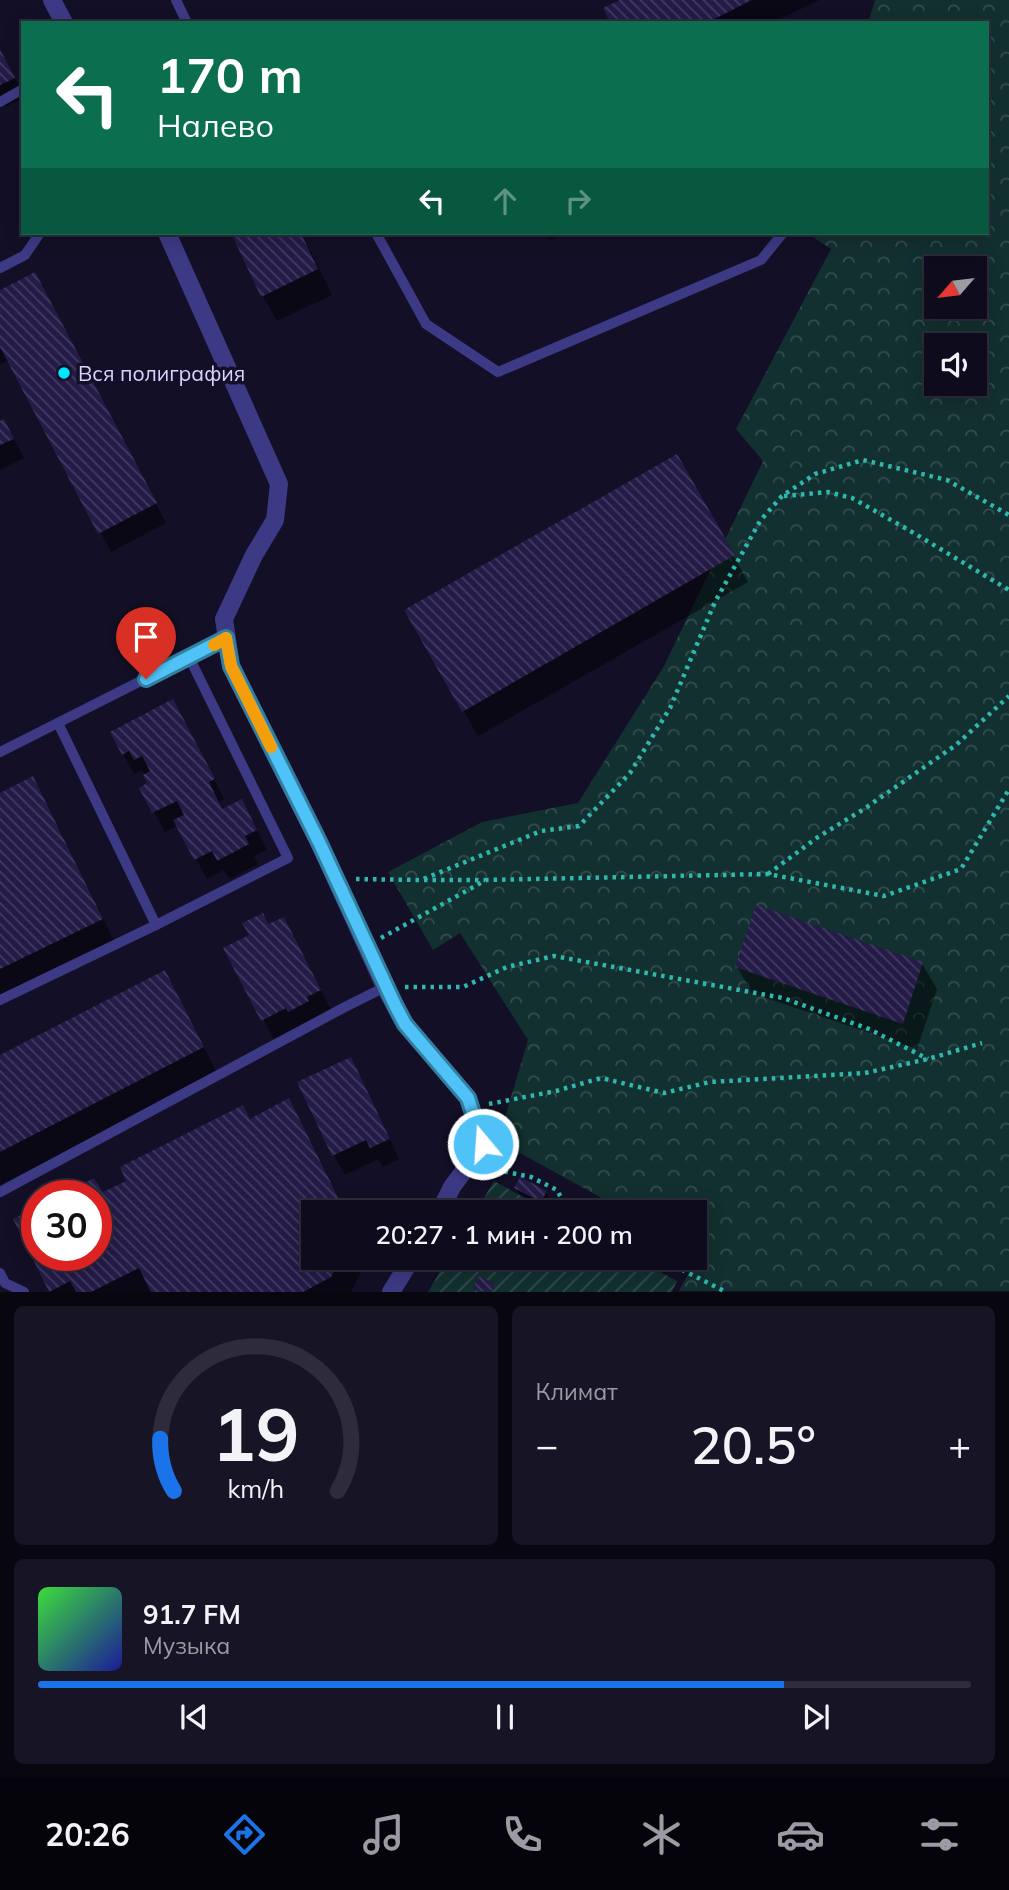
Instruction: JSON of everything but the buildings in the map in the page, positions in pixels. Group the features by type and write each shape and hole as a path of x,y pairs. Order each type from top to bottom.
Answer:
{"street":[{"path":"52,0 63,21"},
{"path":"168,235 279,484 275,520 254,555 224,620 231,666 405,1024 468,1098 483,1144 446,1200"},
{"path":"391,1292 405,1270"}],"lane":[{"path":"176,0 186,21"},
{"path":"0,102 21,90"},
{"path":"0,268 25,255 39,235"},
{"path":"377,235 426,324 498,372 761,260 781,235"},
{"path":"0,752 226,638"},
{"path":"0,1000 288,858 189,657"},
{"path":"58,723 156,925"},
{"path":"0,1192 386,987"},
{"path":"0,1273 5,1283 24,1292"}],"path":[{"path":"421,880 541,831 579,826 630,773 670,708 715,602 760,521 782,496 815,474 863,460 947,480 1009,515"},
{"path":"782,496 828,492 852,498 1009,590"},
{"path":"768,874 818,837 864,810 956,746 1009,696"},
{"path":"336,878 486,880 768,874 884,896 961,869 1007,792"},
{"path":"367,946 486,880"},
{"path":"386,987 463,987 507,967 554,956 783,998 869,1029 928,1059"},
{"path":"468,1098 488,1105 556,1091 601,1078 664,1093 710,1082 865,1073 982,1043"},
{"path":"483,1144 502,1171 531,1177 557,1190 562,1200"},
{"path":"683,1270 726,1292"}],"green space":[{"path":"875,0 1009,0 1009,1291 679,1291 690,1270 707,1270 707,1200 605,1200 498,1141 528,1040 460,933 433,950 388,872 482,822 578,803 664,666 763,461 736,429 831,249 810,235 989,235 989,21 869,21"},
{"path":"494,1181 528,1200 483,1200"},
{"path":"441,1270 657,1270 677,1281 672,1292 428,1292"}],"slow traffic":[{"path":"214,645 226,638 231,666 271,747"}],"place":[{"name":"Вся полиграфия","path":"64,373"}],"route":[{"path":"146,679 226,638 231,666 319,842 386,987 405,1024 468,1098 483,1144"}]}
